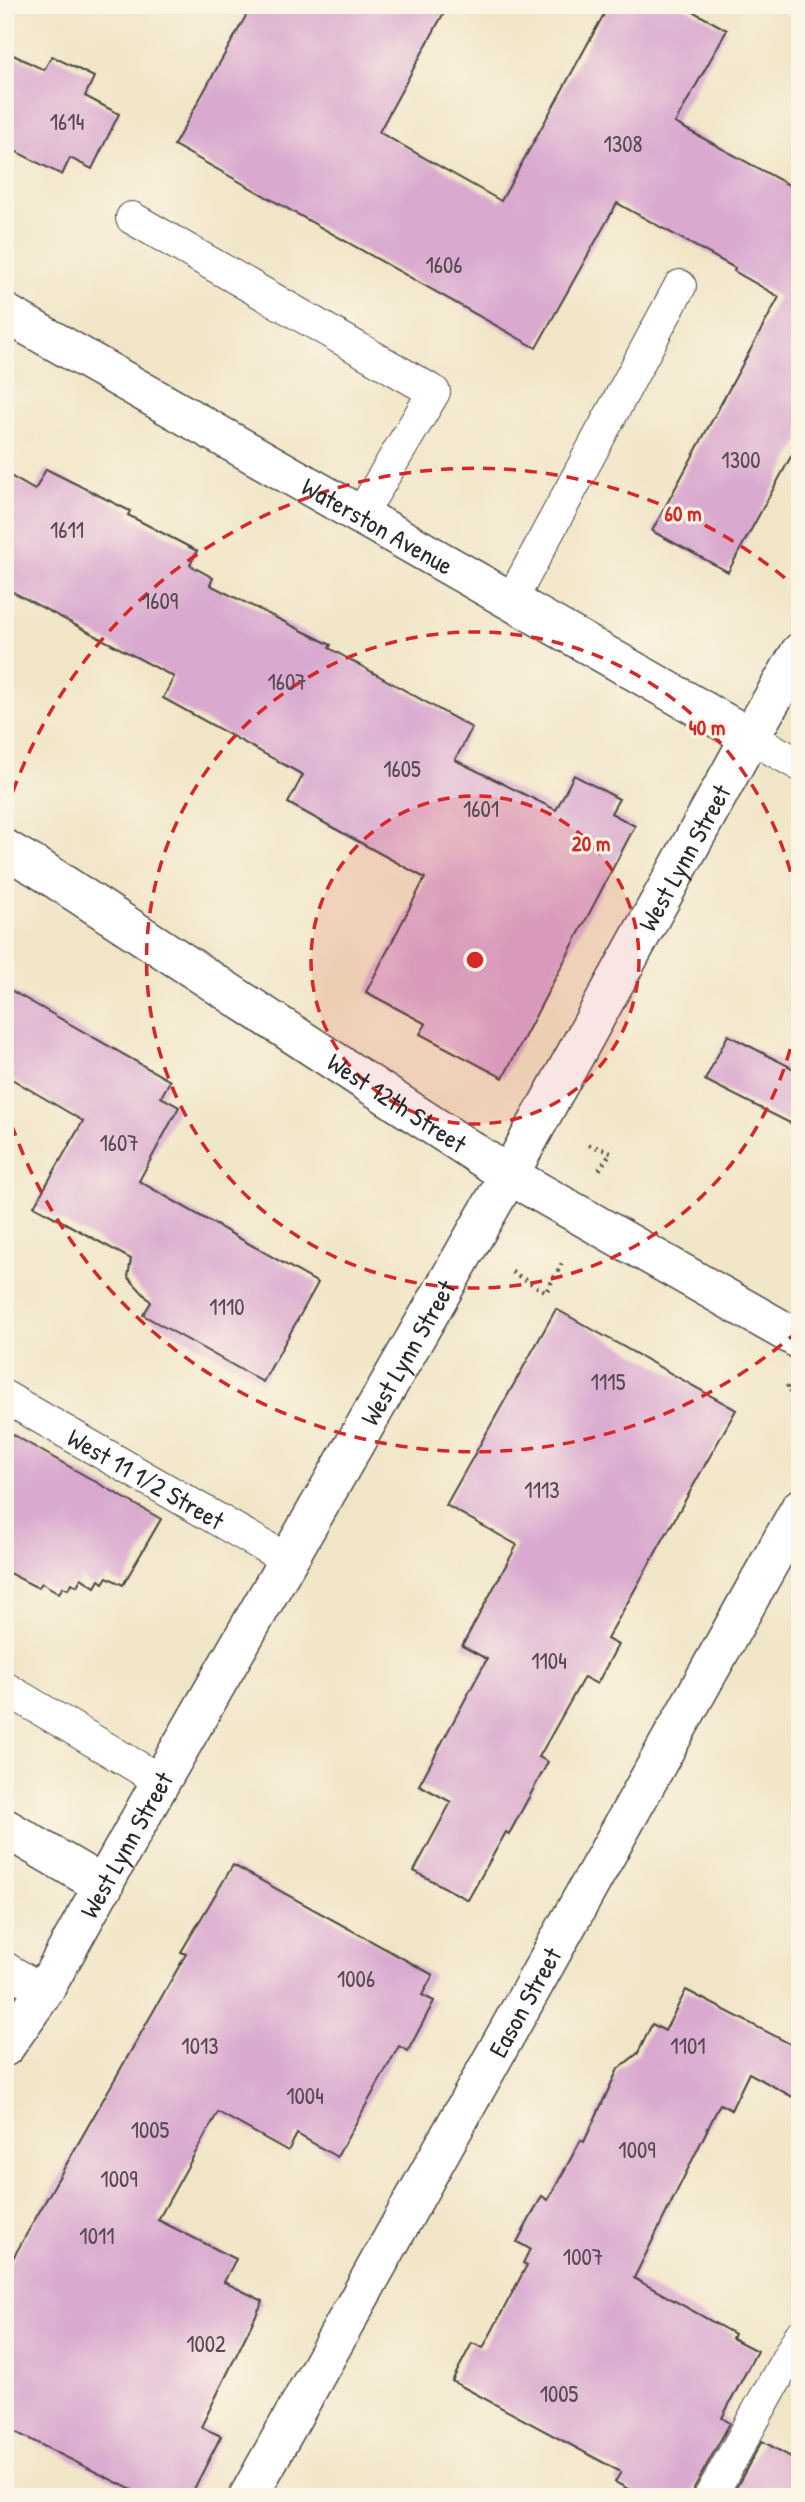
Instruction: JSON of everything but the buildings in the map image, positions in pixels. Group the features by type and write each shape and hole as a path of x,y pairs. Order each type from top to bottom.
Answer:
{"street":[{"name":"Waterston Avenue","path":"5,313 750,737"},
{"name":"West Lynn Street","path":"5,2047 44,1992 161,1781 509,1175 750,737 800,652"},
{"name":"West 12th Street","path":"5,849 51,876 509,1175 800,1340"},
{"name":"Eason Street","path":"248,2497 800,1508"},
{"path":"5,1828 104,1886"}],"lane":[{"path":"132,218 434,392 360,516"},
{"path":"511,601 680,286"},
{"path":"750,737 800,765"},
{"name":"West 11 1/2 Street","path":"5,1397 288,1560"},
{"path":"5,1688 161,1781"},
{"path":"5,1968 44,1992"},
{"path":"710,2497 800,2336"}],"path":[{"path":"589,1145 611,1152 596,1175"},
{"path":"512,1272 546,1292 566,1256"},
{"path":"794,1434 800,1422"}]}
